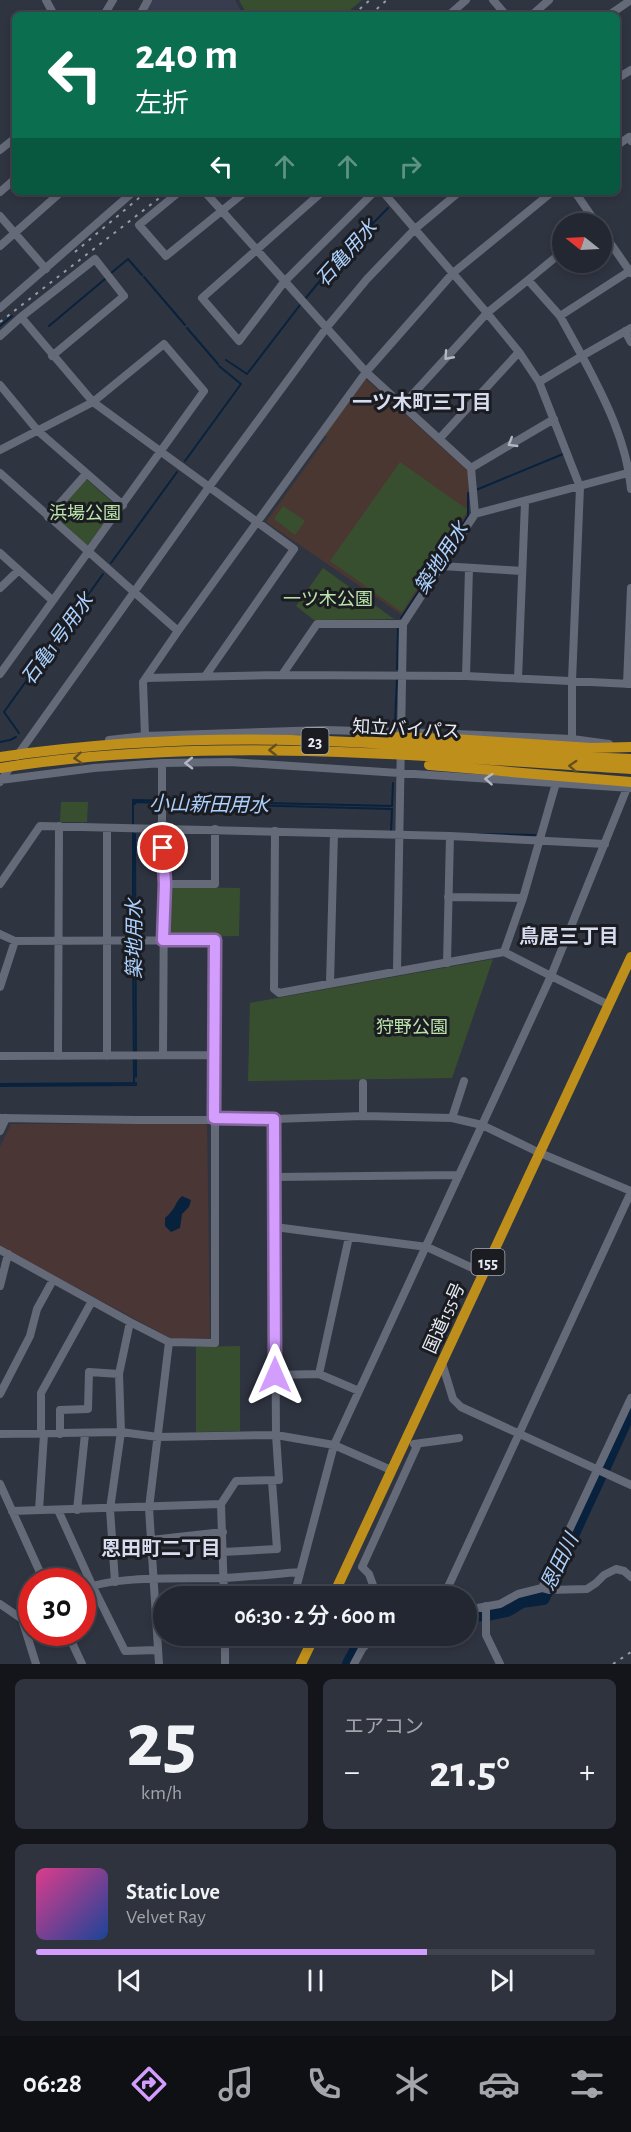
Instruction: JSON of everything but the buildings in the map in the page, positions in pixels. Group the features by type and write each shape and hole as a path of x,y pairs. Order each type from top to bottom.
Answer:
{"highway":[{"path":"290,740 348,736 591,748 631,747"},
{"name":"知立バイパス","path":"0,755 143,742 290,740 631,759"},
{"path":"306,750 332,758 527,772 630,786"},
{"name":"知立バイパス","path":"0,768 78,758 157,753 306,750 631,769"},
{"name":"国道155号","path":"338,1586 631,957"},
{"path":"301,1664 310,1646"}],"street":[{"path":"452,12 466,0"},
{"path":"493,0 503,12"},
{"path":"535,12 549,0"},
{"path":"613,12 631,0"},
{"path":"620,143 629,137 631,141"},
{"path":"0,150 12,140"},
{"path":"0,192 12,182"},
{"path":"0,246 58,195"},
{"path":"0,308 130,195"},
{"path":"175,195 139,225 166,255 241,195"},
{"path":"208,195 366,372 471,468 475,514 403,624 397,970"},
{"path":"319,195 202,298 238,341 284,282 371,195"},
{"path":"386,195 519,352 539,382 580,487 572,681 572,739"},
{"path":"0,781 209,487 327,327 367,279 415,229 455,195"},
{"path":"145,736 142,682 366,372 453,273 548,195"},
{"path":"577,195 589,213"},
{"path":"0,216 46,268"},
{"path":"560,316 630,271 612,245"},
{"path":"0,336 94,259 124,296 52,356"},
{"path":"403,405 487,313 552,260"},
{"path":"528,280 560,316 601,391 616,428 630,473 631,489"},
{"path":"21,317 93,402 294,549 206,675"},
{"path":"539,382 628,330 631,342"},
{"path":"0,450 93,402 164,344 204,391 0,674"},
{"path":"440,438 519,352"},
{"path":"0,385 38,431 123,506"},
{"path":"471,468 554,419"},
{"path":"0,473 178,632"},
{"path":"475,514 630,473"},
{"path":"48,517 86,474"},
{"path":"518,679 525,502"},
{"path":"0,553 52,600"},
{"path":"442,566 522,571"},
{"path":"466,676 469,568"},
{"path":"0,588 20,570"},
{"path":"146,678 206,675 466,676 629,684 631,588"},
{"path":"282,675 317,624 403,624"},
{"path":"0,755 20,750 145,736 325,730 572,739 631,747"},
{"path":"0,781 68,771 162,763 230,762 630,786 551,976 333,1445 296,1586"},
{"path":"162,763 165,884 163,1055"},
{"path":"504,952 523,898 556,783"},
{"path":"0,884 40,826 450,836 605,844"},
{"path":"58,1056 59,826"},
{"path":"107,829 107,1056"},
{"path":"165,884 215,884 215,830"},
{"path":"275,831 274,988 279,993 504,952 609,1005"},
{"path":"330,984 334,833"},
{"path":"447,963 450,836"},
{"path":"448,897 523,898"},
{"path":"0,934 15,941 215,940 215,1343 169,1342 0,1250"},
{"path":"0,987 15,941"},
{"path":"0,1056 214,1055"},
{"path":"452,1118 464,1081"},
{"path":"363,1083 363,1116"},
{"path":"0,1131 3,1118 136,1120 363,1116 452,1118 482,1125 631,1192 448,1586"},
{"path":"223,1586 221,1504 236,1481 279,1480 275,1375 274,1119"},
{"path":"275,1177 459,1175"},
{"path":"275,1227 427,1247 483,1273"},
{"path":"319,1374 349,1237"},
{"path":"0,1286 8,1254"},
{"path":"0,1394 30,1336 37,1309 53,1280"},
{"path":"39,1510 43,1434 41,1393 92,1301"},
{"path":"115,1582 110,1509 121,1432 119,1374 130,1322"},
{"path":"159,1664 149,1508 169,1342"},
{"path":"442,1362 456,1404 631,1485"},
{"path":"60,1434 60,1410 88,1409 89,1372 119,1374"},
{"path":"275,1375 319,1374 358,1390"},
{"path":"545,1589 631,1398"},
{"path":"0,1434 121,1432 158,1437 276,1435 333,1445 391,1470"},
{"path":"77,1510 85,1434"},
{"path":"404,1443 418,1444 459,1438"},
{"path":"373,1586 369,1574 362,1566 418,1444"},
{"path":"223,1552 277,1549 272,1480"},
{"path":"0,1484 38,1568"},
{"path":"12,1511 221,1504"},
{"path":"58,1510 84,1568"},
{"path":"151,1540 223,1532"},
{"path":"477,1608 500,1604 518,1594 545,1589 587,1588 615,1569 624,1571 631,1577"},
{"path":"96,1584 154,1579 223,1578 300,1572"},
{"path":"96,1593 125,1651 158,1650"},
{"path":"0,1604 18,1617"},
{"path":"486,1606 486,1635 500,1664"},
{"path":"30,1646 36,1664"},
{"path":"74,1646 82,1664"},
{"path":"225,1646 225,1664"},
{"path":"354,1664 365,1646"}],"shaded area":[{"path":"151,0 235,0 241,12 145,12"},
{"path":"366,379 468,471 469,512 402,615 266,522 327,437 324,435"},
{"path":"11,1124 207,1124 210,1338 170,1338 0,1246 0,1147"}],"green space":[{"path":"239,0 362,0 348,12 245,12"},
{"path":"400,462 468,510 402,612 330,561"},
{"name":"浜場公園","path":"86,479 117,506 86,547 53,517"},
{"path":"283,506 305,521 295,535 274,519"},
{"name":"一ツ木公園","path":"323,568 394,619 314,620 296,606"},
{"path":"61,802 88,802 87,822 60,822"},
{"path":"168,887 240,888 239,936 168,937"},
{"name":"狩野公園","path":"493,959 452,1078 248,1081 250,1003"},
{"path":"240,1346 240,1431 196,1432 196,1347"}],"water":[{"path":"182,1196 191,1200 189,1207 182,1214 180,1228 171,1232 165,1226 165,1218"}],"waterway":[{"name":"石亀用水","path":"305,299 336,261 388,208"},
{"name":"石亀用水","path":"110,274 128,259 142,275"},
{"name":"石亀用水","path":"144,277 185,325"},
{"name":"石亀用水","path":"49,326 105,279"},
{"name":"石亀用水","path":"226,360 247,374 300,305"},
{"name":"石亀用水","path":"0,326 12,316"},
{"name":"石亀用水","path":"187,328 218,364"},
{"name":"石亀1号用水","path":"185,461 241,384 219,366"},
{"name":"築地用水","path":"476,490 563,454"},
{"name":"石亀1号用水","path":"111,563 177,472"},
{"name":"築地用水","path":"401,618 468,516 468,493"},
{"name":"石亀1号用水","path":"19,733 4,712 103,574"},
{"name":"築地用水","path":"397,669 398,628"},
{"name":"築地用水","path":"395,723 397,679"},
{"name":"石亀1号用水","path":"0,742 16,737"},
{"name":"築地用水","path":"133,938 133,800 392,806 393,783"},
{"name":"築地用水","path":"135,804 135,802 160,803"},
{"name":"築地用水","path":"166,803 392,809 391,832"},
{"name":"築地用水","path":"135,834 136,1053"},
{"name":"小山新田用水","path":"478,834 535,835"},
{"name":"築地用水","path":"0,1084 134,1083 133,943"},
{"name":"築地用水","path":"136,1059 136,1077"},
{"name":"築地用水","path":"0,1086 136,1085 136,1083"},
{"name":"恩田川","path":"603,1469 631,1408"},
{"name":"恩田川","path":"488,1614 507,1610 522,1601 543,1598 600,1475"},
{"name":"恩田川","path":"477,1614 485,1614"},
{"name":"恩田川","path":"349,1664 360,1646"}],"railway":[{"path":"356,12 370,0"},
{"path":"373,12 387,0"},
{"path":"75,252 142,195"},
{"path":"0,322 163,195"},
{"path":"613,1664 631,1652"}],"district":[{"name":"一ツ木町三丁目","path":"422,402"},
{"name":"鳥居三丁目","path":"569,936"},
{"name":"恩田町二丁目","path":"161,1548"}],"route":[{"path":"163,848 165,884 163,940 215,940 214,1118 274,1119 275,1375"}]}
